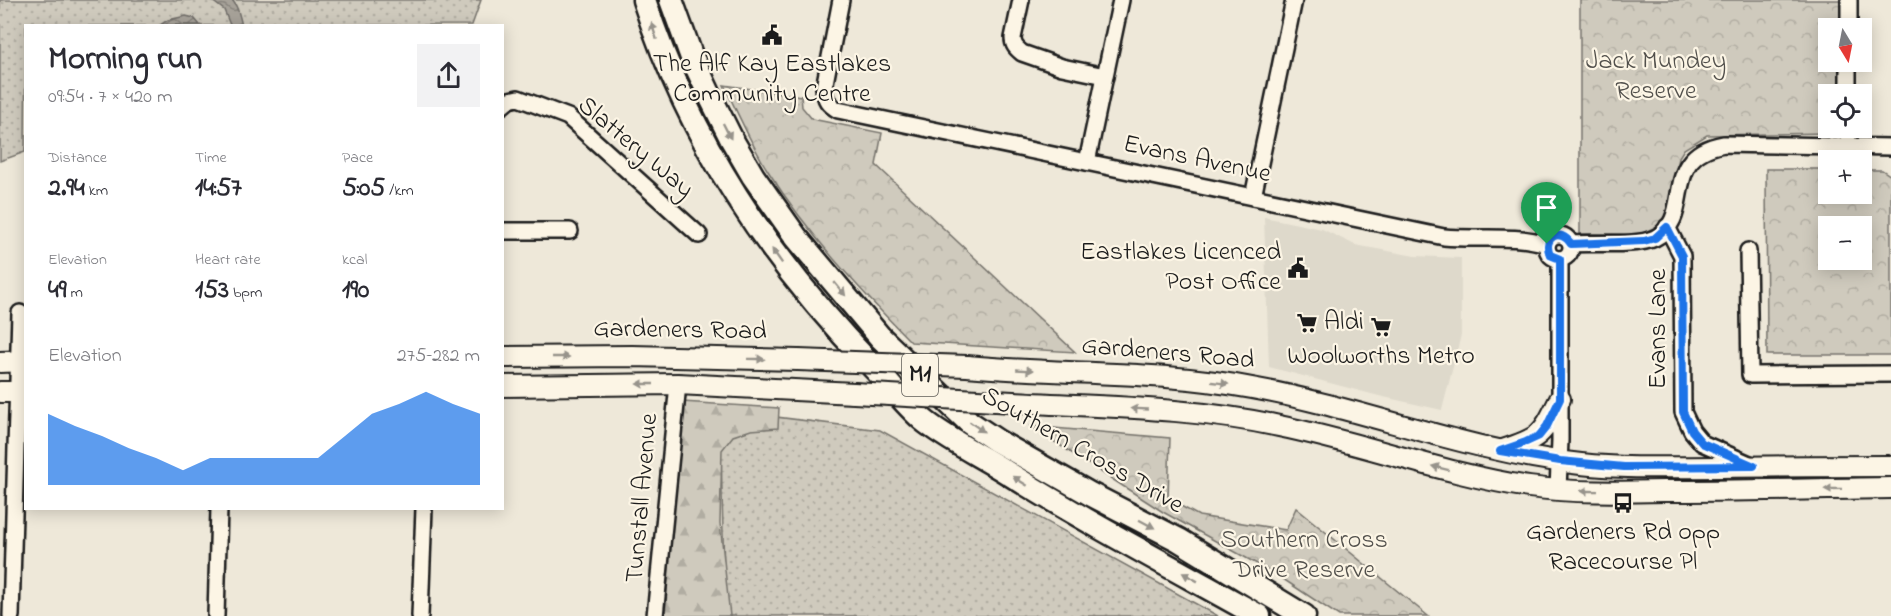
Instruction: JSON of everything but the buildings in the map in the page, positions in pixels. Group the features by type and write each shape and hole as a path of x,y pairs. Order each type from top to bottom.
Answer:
{"highway":[{"name":"M1","path":"644,0 658,45 675,84 693,123 731,190 806,293 841,334 923,419 1035,490 1259,616"},
{"name":"Southern Cross Drive","path":"671,0 691,55 732,140 753,176 796,237 880,337 970,423 1090,494 1179,540 1304,616"}],"main road":[{"name":"Gardeners Road","path":"504,357 632,356 798,360 1173,377 1249,387 1314,401 1471,444 1560,461 1624,467 1891,466"},
{"name":"Gardeners Road","path":"504,386 678,384 1199,413 1239,418 1329,437 1440,468 1497,481 1558,490 1891,488"},
{"path":"1500,451 1539,436 1547,426 1560,399"}],"street":[{"name":"Evans Avenue","path":"841,0 824,88 829,104 838,110 1444,237 1524,239 1547,244"},
{"path":"1021,0 1013,38 1017,49 1022,53 1062,67 1106,76"},
{"path":"1087,162 1121,0"},
{"path":"1253,197 1294,0"},
{"path":"1849,0 1849,18"},
{"name":"Slattery Way","path":"504,104 509,100 518,99 568,117 699,235"},
{"path":"1848,138 1848,146"},
{"path":"1571,244 1644,241 1655,238 1667,227 1676,212 1683,172 1692,158 1711,146 1724,144 1891,147"},
{"name":"Evans Lane","path":"1667,227 1682,256 1683,412 1692,431 1702,443 1754,466"},
{"path":"504,231 570,231"},
{"path":"1559,235 1566,237 1571,244 1569,254 1560,259 1550,255 1547,244 1552,237 1559,235"},
{"path":"1748,251 1750,375 1891,374"},
{"path":"1558,490 1560,259"},
{"path":"11,616 15,362 20,313"},
{"name":"Tunstall Avenue","path":"655,616 678,384"},
{"path":"216,616 219,510"},
{"path":"420,616 424,510"}],"shaded area":[{"path":"1264,217 1322,229 1355,245 1415,256 1461,258 1461,335 1442,410 1269,367"}],"green space":[{"path":"0,0 481,0 472,24 24,24 24,152 0,161"},
{"name":"Jack Mundey Reserve","path":"1580,0 1841,0 1841,18 1818,18 1818,72 1840,72 1840,84 1818,84 1818,133 1707,135 1684,149 1679,157 1671,207 1663,222 1658,226 1640,234 1580,234"},
{"path":"724,85 801,96 802,107 812,119 882,133 876,165 1075,352 911,342 853,281 783,194 762,161"},
{"path":"1766,169 1818,169 1818,204 1872,204 1872,170 1882,170 1891,176 1891,355 1767,355"},
{"path":"682,402 779,408 778,428 751,430 733,436 722,450 720,523 730,616 665,616"},
{"path":"720,410 880,430 1218,616 725,616"},
{"name":"Southern Cross Drive Reserve","path":"1030,426 1170,438 1168,499 1199,516 1286,530 1296,508 1428,616 1339,616 1277,575 1163,512"}],"water":[{"path":"211,0 232,0 242,24 230,24 224,10"},
{"path":"186,16 194,18 199,24 162,24 168,20"}],"place":[{"name":"The Alf Kay Eastlakes Community Centre","path":"772,35"},
{"name":"Eastlakes Licenced Post Office","path":"1298,268"},
{"name":"Aldi","path":"1307,323"},
{"name":"Woolworths Metro","path":"1381,327"},
{"name":"Gardeners Rd opp Racecourse Pl","path":"1623,503"}],"route":[{"path":"1667,227 1682,256 1683,412 1692,431 1702,443 1754,466 1624,467 1583,464 1500,451 1539,436 1547,426 1560,399 1560,259 1550,255 1547,244 1552,237 1559,235 1566,237 1571,244 1644,241 1655,238 1667,227"}]}
